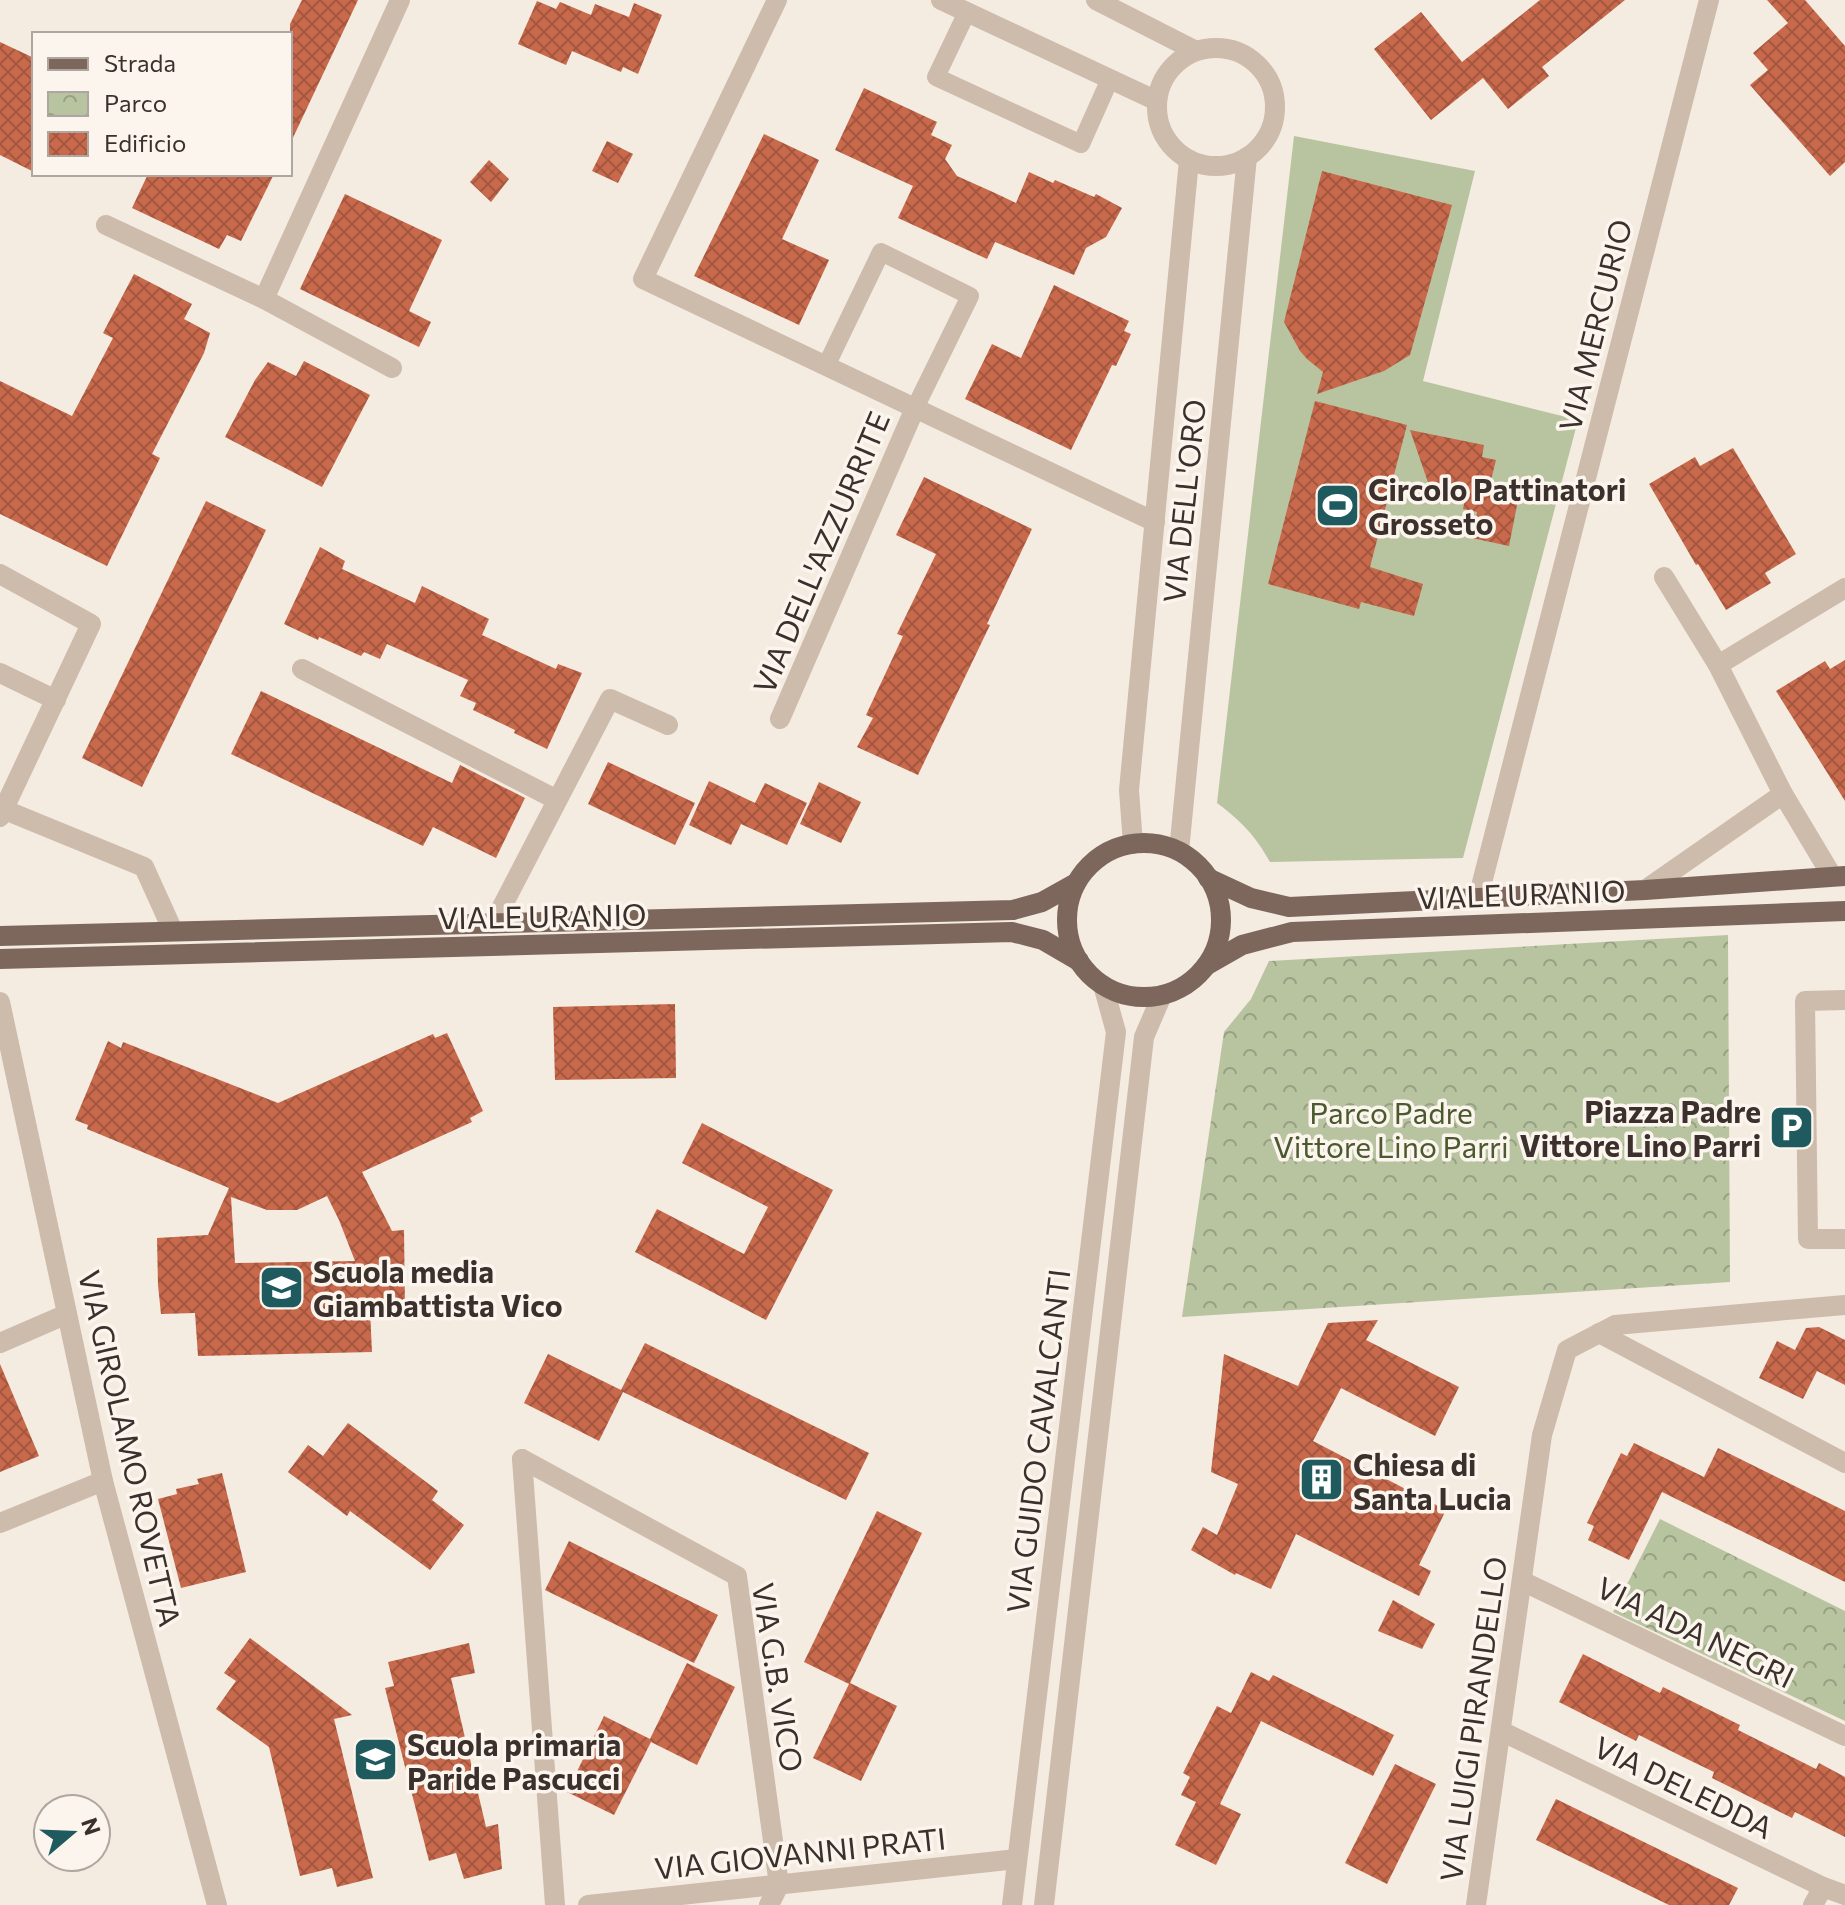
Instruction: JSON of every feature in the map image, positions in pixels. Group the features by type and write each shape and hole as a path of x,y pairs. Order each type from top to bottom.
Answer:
{"main road":[{"path":"1133,844 1156,844 1179,851 1208,878 1218,899 1221,922 1217,944 1207,965 1179,989 1141,997 1121,994 1090,975 1070,942 1067,922 1069,902 1076,883 1091,864 1110,851 1133,844"},
{"name":"VIALE URANIO","path":"1208,878 1251,898 1289,907 1645,890 1838,876"},
{"name":"VIALE URANIO","path":"0,936 1013,910 1042,902 1076,883"},
{"name":"VIALE URANIO","path":"1207,965 1242,945 1292,932 1845,911"},
{"name":"VIALE URANIO","path":"0,959 1012,932 1043,940 1079,961"}],"street":[{"path":"264,299 400,0"},
{"name":"VIA DELL'AZZURRITE","path":"777,0 643,279 1155,522"},
{"path":"941,0 1157,101"},
{"path":"1096,0 1196,51"},
{"name":"VIA MERCURIO","path":"1478,898 1709,0"},
{"path":"1220,48 1244,54 1268,78 1274,95 1270,130 1261,145 1247,157 1229,165 1208,165 1189,160 1164,136 1158,119 1157,101 1169,70 1181,58 1196,51 1220,48"},
{"name":"VIA DELL'ORO","path":"1179,851 1247,157"},
{"name":"VIA DELL'ORO","path":"1133,844 1129,790 1189,160"},
{"path":"106,225 264,299 392,368"},
{"name":"VIA DELL'AZZURRITE","path":"780,719 915,408"},
{"path":"0,574 91,624 1,811 144,867 173,931"},
{"path":"1664,577 1718,665 1783,794 1838,876"},
{"path":"1718,665 1845,588"},
{"path":"302,669 557,800"},
{"path":"0,673 56,700"},
{"path":"493,924 610,699 668,725"},
{"path":"1645,890 1783,794"},
{"name":"VIA GUIDO CAVALCANTI","path":"1012,1905 1116,1032 1103,985"},
{"name":"VIA GUIDO CAVALCANTI","path":"1044,1905 1144,1037 1162,995"},
{"path":"1845,1000 1805,1001 1808,1239 1845,1239"},
{"name":"VIA GIROLAMO ROVETTA","path":"0,1002 103,1481 217,1905"},
{"name":"VIA LUIGI PIRANDELLO","path":"1476,1905 1542,1435 1567,1350 1615,1325 1845,1305"},
{"path":"0,1343 67,1314"},
{"path":"1599,1333 1845,1463"},
{"name":"VIA G.B. VICO","path":"555,1905 522,1459 737,1576 779,1885"},
{"path":"0,1523 103,1481"},
{"name":"VIA ADA NEGRI","path":"1522,1581 1845,1736"},
{"name":"VIA DELEDDA","path":"1501,1731 1818,1896 1845,1895"},
{"name":"VIA GIOVANNI PRATI","path":"588,1905 1017,1859"},
{"path":"769,1905 779,1885"}],"lane":[{"path":"967,12 936,77 1081,144 1110,79"},
{"path":"826,366 881,252 970,296 915,408"}],"green space":[{"path":"1294,136 1475,171 1423,381 1578,420 1463,858 1270,862 1247,829 1217,803"},
{"name":"Parco Padre Vittore Lino Parri","path":"1728,935 1730,1282 1182,1317 1224,1032 1251,999 1269,961"},
{"path":"1660,1519 1845,1611 1845,1721 1613,1612"}],"building":[{"path":"302,0 358,0 292,140 292,32 290,24"},
{"path":"1540,0 1625,0 1542,67 1549,76 1508,109 1483,78 1431,120 1374,49 1421,12 1462,62"},
{"path":"1767,0 1805,0 1845,46 1845,162 1830,176 1750,85 1768,70 1753,53 1788,23"},
{"path":"537,1 556,9 560,2 591,15 595,4 629,17 634,3 662,15 638,74 623,67 621,72 572,51 566,65 518,44"},
{"path":"0,42 32,57 32,171 0,155"},
{"path":"864,88 937,122 931,135 952,145 945,159 957,176 1016,203 1029,172 1094,197 1096,194 1122,208 1106,237 1086,248 1074,275 995,242 987,259 898,218 913,186 835,150"},
{"path":"764,134 819,160 782,239 829,260 799,325 694,276"},
{"path":"607,141 633,154 618,183 592,171"},
{"path":"489,160 509,179 491,202 470,182"},
{"path":"1322,171 1452,205 1410,355 1384,371 1317,394 1323,372 1300,351 1284,322"},
{"path":"147,176 273,176 241,241 227,235 219,249 132,208"},
{"path":"345,194 442,240 409,311 431,322 419,347 300,289"},
{"path":"134,274 192,304 184,319 210,333 204,353 152,454 160,458 107,566 0,514 0,381 72,416 113,338 103,333"},
{"path":"1054,285 1129,321 1124,331 1131,334 1116,366 1112,365 1071,450 965,399 992,344 1021,358"},
{"path":"304,361 370,395 322,487 225,437 268,362 296,376"},
{"name":"Circolo Pattinatori Grosseto","path":"1315,401 1407,425 1370,567 1423,584 1414,616 1361,602 1359,609 1268,584"},
{"path":"1410,430 1484,445 1482,457 1496,460 1490,484 1520,490 1509,546 1472,538 1477,512 1463,509 1465,500 1432,494"},
{"path":"1733,448 1796,554 1765,573 1771,583 1726,610 1649,484 1695,457 1700,466"},
{"path":"924,477 1032,529 918,775 857,747 873,718 866,715 903,636 897,634 936,554 896,535"},
{"path":"206,501 266,530 142,787 82,758"},
{"path":"320,547 345,561 342,569 415,603 422,586 489,619 482,635 556,669 558,664 582,673 547,749 473,710 476,703 460,696 468,680 387,644 380,659 364,652 361,656 284,624"},
{"path":"1845,660 1845,801 1776,691 1825,661 1830,669"},
{"path":"261,691 452,783 460,765 525,798 496,858 433,827 423,846 231,754"},
{"path":"608,762 695,803 675,845 588,804"},
{"path":"709,781 755,803 765,783 807,803 787,845 741,824 731,845 689,825"},
{"path":"819,782 861,802 841,843 800,824"},
{"path":"675,1004 676,1078 555,1080 553,1007"},
{"path":"447,1033 483,1111 470,1118 472,1122 362,1172 392,1231 404,1230 405,1309 370,1310 372,1352 198,1356 195,1313 161,1314 157,1238 208,1235 229,1188 87,1129 88,1125 75,1120 108,1041 121,1048 123,1042 278,1103 433,1034 435,1038","holes":["327,1196 355,1261 235,1263 231,1197 267,1210 297,1210"]},
{"path":"702,1123 833,1190 766,1320 635,1252 657,1209 744,1254 768,1207 682,1163"},
{"path":"1378,1320 1366,1340 1459,1387 1435,1436 1341,1388 1313,1441 1446,1510 1419,1565 1431,1571 1419,1596 1296,1534 1271,1589 1235,1575 1191,1550 1203,1527 1217,1535 1238,1484 1211,1472 1224,1354 1298,1386 1328,1323"},
{"path":"1819,1327 1845,1340 1845,1385 1817,1371 1803,1399 1759,1378 1777,1341 1795,1350 1806,1328"},
{"path":"645,1343 869,1453 846,1500 623,1392 599,1441 524,1403 548,1354 621,1390"},
{"path":"0,1364 39,1456 0,1472"},
{"path":"348,1423 438,1491 432,1500 464,1525 430,1570 350,1511 347,1516 288,1472 308,1445 323,1456"},
{"path":"1634,1443 1704,1477 1718,1448 1845,1511 1845,1582 1662,1492 1629,1560 1588,1540 1594,1526 1587,1523 1621,1453 1627,1456"},
{"path":"222,1473 246,1572 181,1588 158,1499 177,1494 176,1489 199,1484 197,1479"},
{"path":"877,1511 922,1533 850,1683 897,1706 861,1781 813,1758 849,1684 804,1662"},
{"path":"569,1541 718,1615 694,1663 545,1590"},
{"path":"1393,1600 1435,1624 1422,1649 1378,1631"},
{"path":"250,1638 352,1715 334,1719 373,1878 337,1887 332,1868 300,1876 269,1747 216,1709 236,1681 224,1673"},
{"path":"469,1643 475,1673 451,1678 486,1827 498,1824 502,1869 464,1879 456,1853 429,1861 385,1688 394,1686 388,1662"},
{"path":"1583,1654 1660,1693 1663,1687 1740,1725 1738,1730 1816,1769 1819,1763 1845,1777 1845,1837 1795,1812 1792,1818 1712,1778 1714,1772 1639,1735 1636,1741 1559,1702"},
{"path":"687,1663 735,1687 697,1765 651,1742 614,1815 567,1792 604,1716 650,1739"},
{"path":"1251,1672 1269,1681 1273,1675 1394,1735 1373,1776 1261,1721 1220,1804 1241,1814 1216,1865 1175,1845 1196,1802 1181,1795 1190,1777 1183,1773 1217,1706 1231,1713"},
{"path":"1395,1764 1436,1784 1387,1884 1345,1863"},
{"path":"1556,1799 1738,1888 1729,1905 1669,1905 1536,1840"}],"place":[{"name":"Circolo Pattinatori Grosseto","path":"1337,505"},
{"name":"Piazza Padre Vittore Lino Parri","path":"1792,1127"},
{"name":"Scuola media Giambattista Vico","path":"282,1287"},
{"name":"Chiesa di Santa Lucia","path":"1322,1480"},
{"name":"Scuola primaria Paride Pascucci","path":"376,1760"}]}
